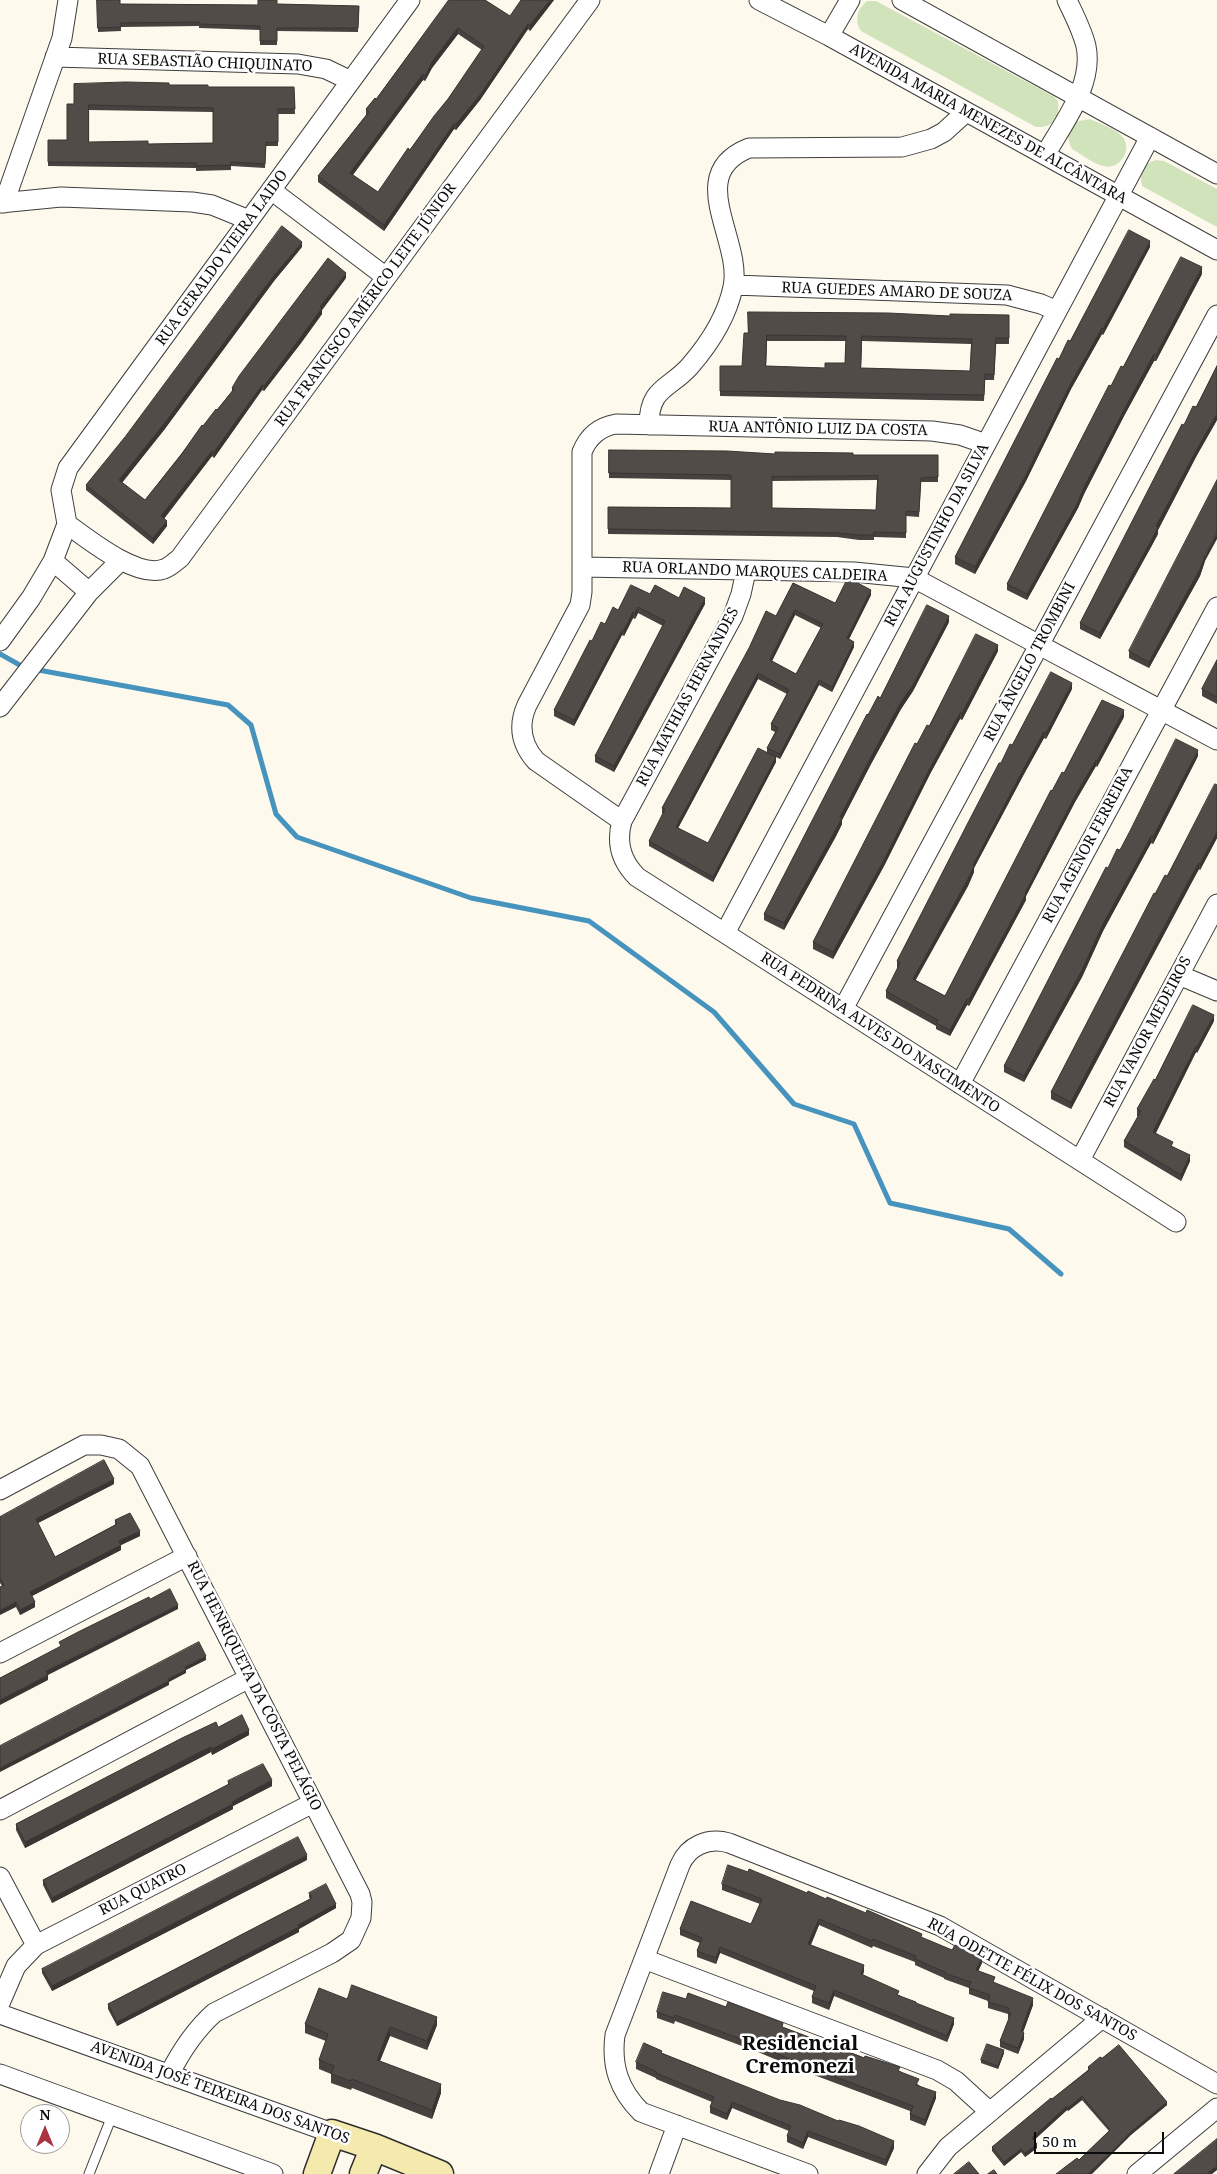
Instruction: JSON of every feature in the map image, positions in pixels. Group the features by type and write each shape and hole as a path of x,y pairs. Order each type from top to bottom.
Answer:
{"street":[{"path":"68,0 66,18 55,57 2,203 61,197 192,202 212,205 249,220"},
{"name":"RUA GERALDO VIEIRA LAIDO","path":"67,524 61,490 68,468 410,0"},
{"name":"RUA FRANCISCO AMÉRICO LEITE JÚNIOR","path":"67,524 120,561 148,569 163,570 180,558 590,0"},
{"name":"AVENIDA MARIA MENEZES DE ALCÂNTARA","path":"758,0 829,36 1217,250"},
{"path":"829,36 850,0"},
{"path":"902,0 1217,174"},
{"path":"1045,155 1077,97 1086,73 1086,48 1083,36 1067,0"},
{"name":"RUA SEBASTIÃO CHIQUINATO","path":"55,57 298,64 326,69 351,81"},
{"path":"649,425 651,409 658,393 688,367 712,336 725,311 734,286 732,257 718,203 717,187 721,172 735,154 749,148 902,147 931,139 944,132 966,112"},
{"name":"RUA AUGUSTINHO DA SILVA","path":"725,933 1150,137"},
{"path":"271,190 386,277"},
{"name":"RUA GUEDES AMARO DE SOUZA","path":"734,286 1007,295 1041,304 1057,311"},
{"name":"RUA ÂNGELO TROMBINI","path":"843,1009 1217,315"},
{"name":"RUA ANTÔNIO LUIZ DA COSTA","path":"622,820 536,761 527,749 522,734 522,719 527,704 580,605 582,592 582,452 592,435 610,426 649,425 932,431 960,435 986,444"},
{"path":"0,641 32,598 53,561 67,524"},
{"path":"53,561 89,592"},
{"path":"0,707 89,592 120,561"},
{"name":"RUA ORLANDO MARQUES CALDEIRA","path":"582,567 854,572 914,578 1217,740"},
{"name":"RUA MATHIAS HERNANDES","path":"622,820 733,616 741,594 746,571"},
{"name":"RUA AGENOR FERREIRA","path":"960,1084 1217,607"},
{"name":"RUA PEDRINA ALVES DO NASCIMENTO","path":"622,820 619,836 621,851 632,872 1176,1222"},
{"name":"RUA VANOR MEDEIROS","path":"1080,1160 1217,904"},
{"path":"1179,974 1217,992"},
{"name":"RUA HENRIQUETA DA COSTA PELÁGIO","path":"0,1490 84,1445 102,1444 127,1454 140,1466 360,1894 362,1910 359,1926 351,1940 332,1952 214,2013 186,2042 169,2075"},
{"path":"0,1653 186,1556"},
{"path":"0,1810 249,1678"},
{"name":"RUA QUATRO","path":"0,2003 16,1966 36,1945 313,1803"},
{"name":"RUA ODETTE FÉLIX DOS SANTOS","path":"644,1959 682,1860 700,1844 711,1841 729,1844 940,1926 1217,2084"},
{"path":"0,1877 36,1945"},
{"path":"808,2174 641,2112 625,2093 620,2083 614,2059 615,2035 644,1959 937,2070 956,2081 990,2112"},
{"name":"AVENIDA JOSÉ TEIXEIRA DOS SANTOS","path":"0,2014 332,2133 374,2146 440,2174"},
{"path":"927,2174 948,2147 1102,2018"},
{"path":"0,2074 273,2174"},
{"path":"1137,2174 1217,2108"},
{"path":"659,2174 677,2125"},
{"path":"317,2174 332,2133"},
{"path":"363,2174 374,2146"}],"lane":[{"path":"89,2174 112,2116"}],"green space":[{"path":"867,1 876,1 1053,96 1058,101 1057,117 1047,126 1036,127 861,31 857,19 859,11"},
{"path":"1090,119 1113,130 1124,139 1126,144 1125,155 1114,166 1103,166 1072,149 1068,135 1074,122"},
{"path":"1156,160 1164,161 1217,189 1217,227 1142,186 1141,177 1143,169"}],"building":[{"path":"97,0 120,0 120,4 258,5 258,0 277,0 277,4 359,6 358,28 277,28 277,41 260,41 260,26 199,24 199,22 121,23 121,27 98,28"},
{"path":"449,0 485,0 510,16 521,0 550,0 530,25 528,24 480,95 454,124 384,225 318,176 369,112 366,109 376,99","holes":["458,28 484,46 448,99 410,150 408,148 378,192 350,173 423,74 425,76 432,62"]},
{"path":"126,82 208,85 208,87 294,87 295,109 278,109 278,142 266,142 265,164 231,162 231,165 196,166 196,163 48,162 48,140 67,140 67,104 74,104 74,84","holes":["89,105 213,108 213,143 148,144 148,141 89,142"]},
{"path":"282,226 302,242 274,275 164,424 119,480 145,500 202,425 234,389 232,388 239,376 328,258 346,273 320,307 322,308 301,337 264,386 262,385 214,452 212,451 161,516 167,521 153,538 86,485 125,437"},
{"path":"1129,230 1150,241 1103,329 1071,383 1026,475 975,567 955,557 1057,358 1059,359 1068,340 1070,341"},
{"path":"1181,257 1202,267 1156,355 1154,354 1124,410 1078,502 1027,594 1007,584 1109,385 1111,386 1121,366 1123,367"},
{"path":"748,312 888,313 950,316 950,314 1009,315 1009,338 996,338 994,375 985,374 984,395 720,391 720,366 742,366 744,333 748,333","holes":["767,335 846,336 845,363 825,363 825,368 766,366","862,336 972,339 970,371 861,368"]},
{"path":"1217,366 1217,414 1156,526 1158,527 1151,541 1100,633 1080,623 1182,424 1184,425 1193,406 1196,407"},
{"path":"609,450 938,455 938,477 921,478 919,512 906,511 906,533 874,532 874,535 608,529 608,507 731,508 731,475 609,473","holes":["878,476 876,510 772,508 772,477"]},
{"path":"1217,480 1217,533 1200,569 1149,662 1129,651"},
{"path":"848,578 871,590 847,638 854,642 832,687 819,680 780,754 767,748 778,728 771,724 789,690 758,673 676,827 708,843 758,748 776,757 713,877 649,841 665,809 662,808 749,648 766,611 776,616 793,583 835,603","holes":["795,610 823,624 796,674 770,660"]},
{"path":"631,585 650,594 655,585 679,598 684,587 705,598 614,766 595,756 665,621 638,607 635,613 633,612 624,630 622,630 574,720 554,710 601,622 605,624 613,607 618,610"},
{"path":"927,605 949,616 913,685 901,702 871,757 840,817 842,818 784,923 764,914 867,714 878,696 880,698"},
{"path":"976,634 998,645 930,768 884,860 833,952 813,942 915,743 917,744 927,725 929,726"},
{"path":"1217,660 1217,697 1202,689"},
{"path":"1051,672 1072,683 1046,733 1044,732 1024,768 973,865 968,879 913,979 945,996 1051,790 1062,772 1064,773 1102,700 1124,710 1097,761 1075,796 1026,894 950,1030 936,1023 938,1020 886,991 900,963 897,961 973,813"},
{"path":"1176,739 1198,750 1153,837 1151,836 1103,924 1082,970 1024,1076 1004,1066 1106,867 1108,868 1117,849 1120,850"},
{"path":"1215,784 1217,785 1217,832 1188,882 1071,1102 1051,1092 1154,893 1165,875 1167,876"},
{"path":"1193,1005 1214,1015 1196,1046 1153,1132 1173,1142 1171,1146 1190,1155 1181,1175 1124,1141 1141,1111 1137,1109 1155,1080"},
{"path":"104,1460 114,1479 36,1519 55,1557 117,1524 115,1520 130,1513 140,1531 119,1541 121,1545 30,1592 35,1602 20,1610 16,1602 0,1610 0,1587 4,1585 0,1578 0,1517"},
{"path":"170,1589 178,1605 46,1671 48,1675 0,1700 0,1678 61,1646 59,1642 78,1632 149,1597 150,1599"},
{"path":"199,1642 206,1656 185,1667 186,1670 168,1679 169,1681 0,1768 0,1746"},
{"path":"242,1715 249,1730 212,1749 211,1747 198,1753 25,1842 16,1824 182,1738 216,1722 218,1727"},
{"path":"263,1764 272,1780 232,1802 233,1804 52,1898 43,1880 229,1784 228,1781"},
{"path":"298,1837 307,1855 52,1986 42,1969"},
{"path":"728,1865 748,1872 749,1869 807,1893 808,1891 826,1899 827,1897 866,1913 867,1910 922,1934 921,1937 952,1950 955,1945 982,1957 976,1970 995,1977 993,1982 1033,1998 1021,2031 1024,2033 1018,2048 1000,2041 1011,2013 1008,2012 1009,2008 988,2002 990,1995 969,1988 971,1982 944,1973 915,1959 916,1956 873,1939 872,1941 819,1919 808,1944 864,1965 861,1974 899,1991 897,1995 954,2018 947,2036 834,1990 829,2003 812,1997 816,1986 720,1947 716,1958 697,1951 702,1938 680,1929 691,1901 751,1924 762,1899 722,1884"},
{"path":"326,1884 336,1904 298,1925 299,1927 117,2022 108,2004 312,1898 309,1893"},
{"path":"352,1985 437,2017 427,2041 390,2027 377,2060 441,2084 432,2110 352,2079 351,2081 331,2074 334,2066 319,2060 328,2034 305,2024 319,1988 347,1999"},
{"path":"663,1992 686,1999 688,1993 726,2007 728,2002 783,2023 782,2027 864,2058 865,2056 900,2067 898,2071 919,2079 916,2085 936,2092 925,2120 910,2114 913,2106 798,2063 758,2045 675,2015 674,2018 657,2012"},
{"path":"644,2043 662,2051 661,2053 780,2100 800,2105 838,2121 859,2126 894,2141 886,2160 808,2131 803,2143 787,2136 791,2126 732,2102 727,2114 710,2107 714,2097 656,2073 636,2062"},
{"path":"987,2044 1004,2050 998,2066 981,2060"},
{"path":"1119,2045 1167,2102 1132,2131 1088,2174 1056,2174 1077,2158 1079,2160 1110,2130 1082,2096 1068,2108 1067,2106 1032,2138 1037,2144 1025,2153 1021,2149 1004,2162 992,2147 1051,2098 1090,2069 1088,2067 1100,2057 1102,2058"},
{"path":"1217,2139 1217,2166 1206,2174 1174,2174"},
{"path":"969,2162 979,2174 954,2174"},
{"path":"994,2170 997,2174 988,2174"}],"waterway":[{"path":"0,654 25,668"},
{"path":"33,669 228,705 251,725 276,814 297,837 471,898 589,921 714,1012 794,1104 854,1124 890,1203 1009,1229 1061,1274"}],"district":[{"name":"Residencial Cremonezi","path":"800,2056"}]}
